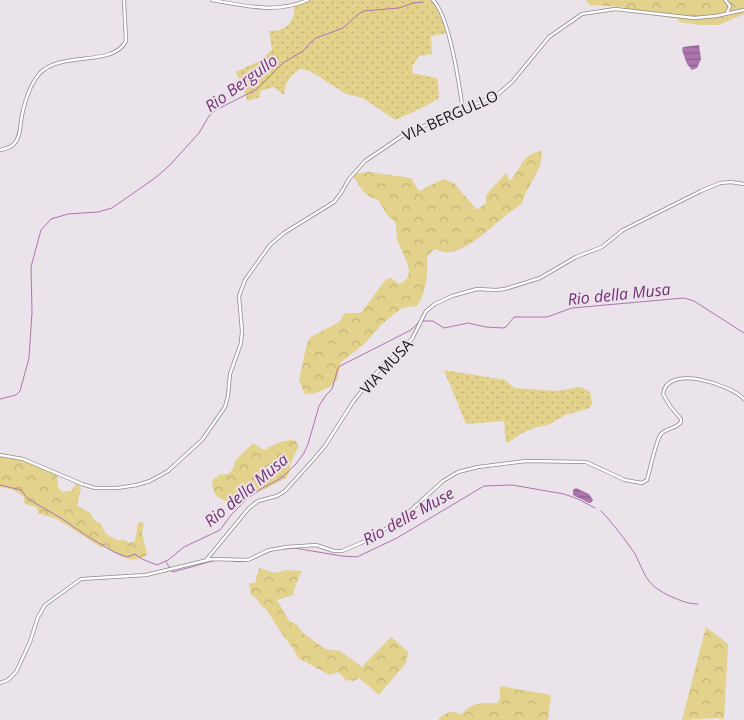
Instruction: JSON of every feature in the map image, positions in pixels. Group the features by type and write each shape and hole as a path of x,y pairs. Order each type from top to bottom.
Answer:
{"street":[{"path":"0,150 14,145 24,105 34,81 41,72 49,66 109,54 124,46 126,41 124,0"},
{"path":"212,0 276,9 289,7 308,0"},
{"path":"433,0 444,20 463,110"},
{"path":"724,0 730,6 725,14"},
{"name":"VIA BERGULLO","path":"0,455 21,459 95,488 137,485 150,481 168,471 202,440 225,408 230,374 242,337 239,296 241,288 270,245 284,233 334,202 349,179 365,161 405,134 484,101 502,91 530,61 545,41 582,14 615,9 694,18 744,10"},
{"name":"VIA MUSA","path":"206,560 249,508 258,501 277,496 285,491 313,460 325,446 353,402 373,376 412,339 426,311 432,306 452,296 477,289 505,289 535,280 555,271 576,257 602,246 623,230 706,189 726,182 744,184"},
{"path":"0,683 9,679 16,672 30,642 38,617 45,605 78,581 87,578 146,575 220,558 248,560 274,549 305,545 316,545 338,552 346,550 389,527 449,477 458,472 478,467 526,461 586,462 625,480 642,483 647,480 659,437 665,431 676,427 681,422 681,419 663,394 666,386 671,381 683,378 702,380 733,390 744,399"}],"green space":[{"path":"309,0 430,0 436,4 448,33 431,36 432,54 419,56 413,65 412,73 437,78 439,98 395,120 363,98 346,94 310,71 300,69 288,80 284,95 274,87 260,91 260,97 248,101 236,72 259,61 272,50 269,31 285,28 293,17 294,6"},
{"path":"586,0 744,0 744,14 719,25 700,25 679,22 678,19 627,11 624,7 590,5"},
{"path":"541,151 541,163 522,204 478,238 459,250 442,252 435,249 427,256 426,282 423,295 417,306 402,308 383,323 363,345 340,363 337,379 332,385 318,392 305,394 299,380 307,343 311,337 339,322 345,313 361,313 386,279 391,278 399,284 408,275 409,269 397,238 395,222 388,216 378,200 370,197 363,191 352,174 369,172 411,178 419,191 443,179 454,183 477,210 486,203 486,195 506,173 510,181 525,159"},
{"path":"444,370 505,380 515,388 555,391 581,387 590,392 592,403 590,408 565,415 548,425 522,433 506,443 504,421 466,424"},
{"path":"296,441 298,447 286,478 263,490 236,497 229,503 216,496 212,486 213,480 219,475 228,474 233,469 235,461 253,443 264,450 280,442"},
{"path":"0,456 16,458 57,474 58,487 62,492 71,491 76,484 79,485 81,489 77,505 90,513 95,521 101,524 106,534 117,540 125,540 129,543 135,541 138,523 144,524 142,533 147,555 135,559 124,558 104,545 102,548 57,519 38,513 37,508 24,503 24,497 14,490 0,487"},
{"path":"259,568 275,573 286,570 302,571 293,595 277,600 289,621 297,625 303,633 325,649 340,651 362,667 391,637 408,652 406,663 379,695 359,678 353,681 346,680 338,672 330,675 298,658 266,609 251,595 249,583 255,583"},
{"path":"706,627 728,644 724,719 682,720"},
{"path":"500,686 551,695 548,720 438,720 443,715 449,713 455,712 461,715 473,705 497,703 500,699"}],"shaded area":[{"path":"699,45 701,59 697,68 692,70 687,64 682,50 683,47"},
{"path":"576,488 589,494 593,500 592,502 589,503 573,495 573,490"}],"waterway":[{"name":"Rio Bergullo","path":"0,399 16,395 20,391 29,358 32,312 31,267 41,230 51,219 68,214 98,212 112,208 169,166 199,133 209,116 216,110 257,89 283,63 303,51 316,38 343,28 363,11 399,8 422,2"},
{"name":"Rio della Musa","path":"0,485 21,490 28,499 114,552 127,557 135,554 157,565 168,560 184,547 220,530 231,515 248,498 280,479 295,465 304,453 319,406 332,389 340,366 411,330 420,321 433,321 444,328 468,323 503,328 514,317 547,317 572,308 684,298 694,301 744,333"},
{"name":"Rio delle Muse","path":"284,549 294,548 357,557 397,538 484,486 512,485 564,494 595,508"},
{"name":"Rio delle Muse","path":"601,511 632,549 648,580 657,589 688,603 698,604"},
{"name":"Rio delle Muse","path":"232,561 248,561 271,551"},
{"name":"Rio delle Muse","path":"170,570 173,572 216,560"},
{"name":"Rio delle Muse","path":"166,562 170,568"}]}
